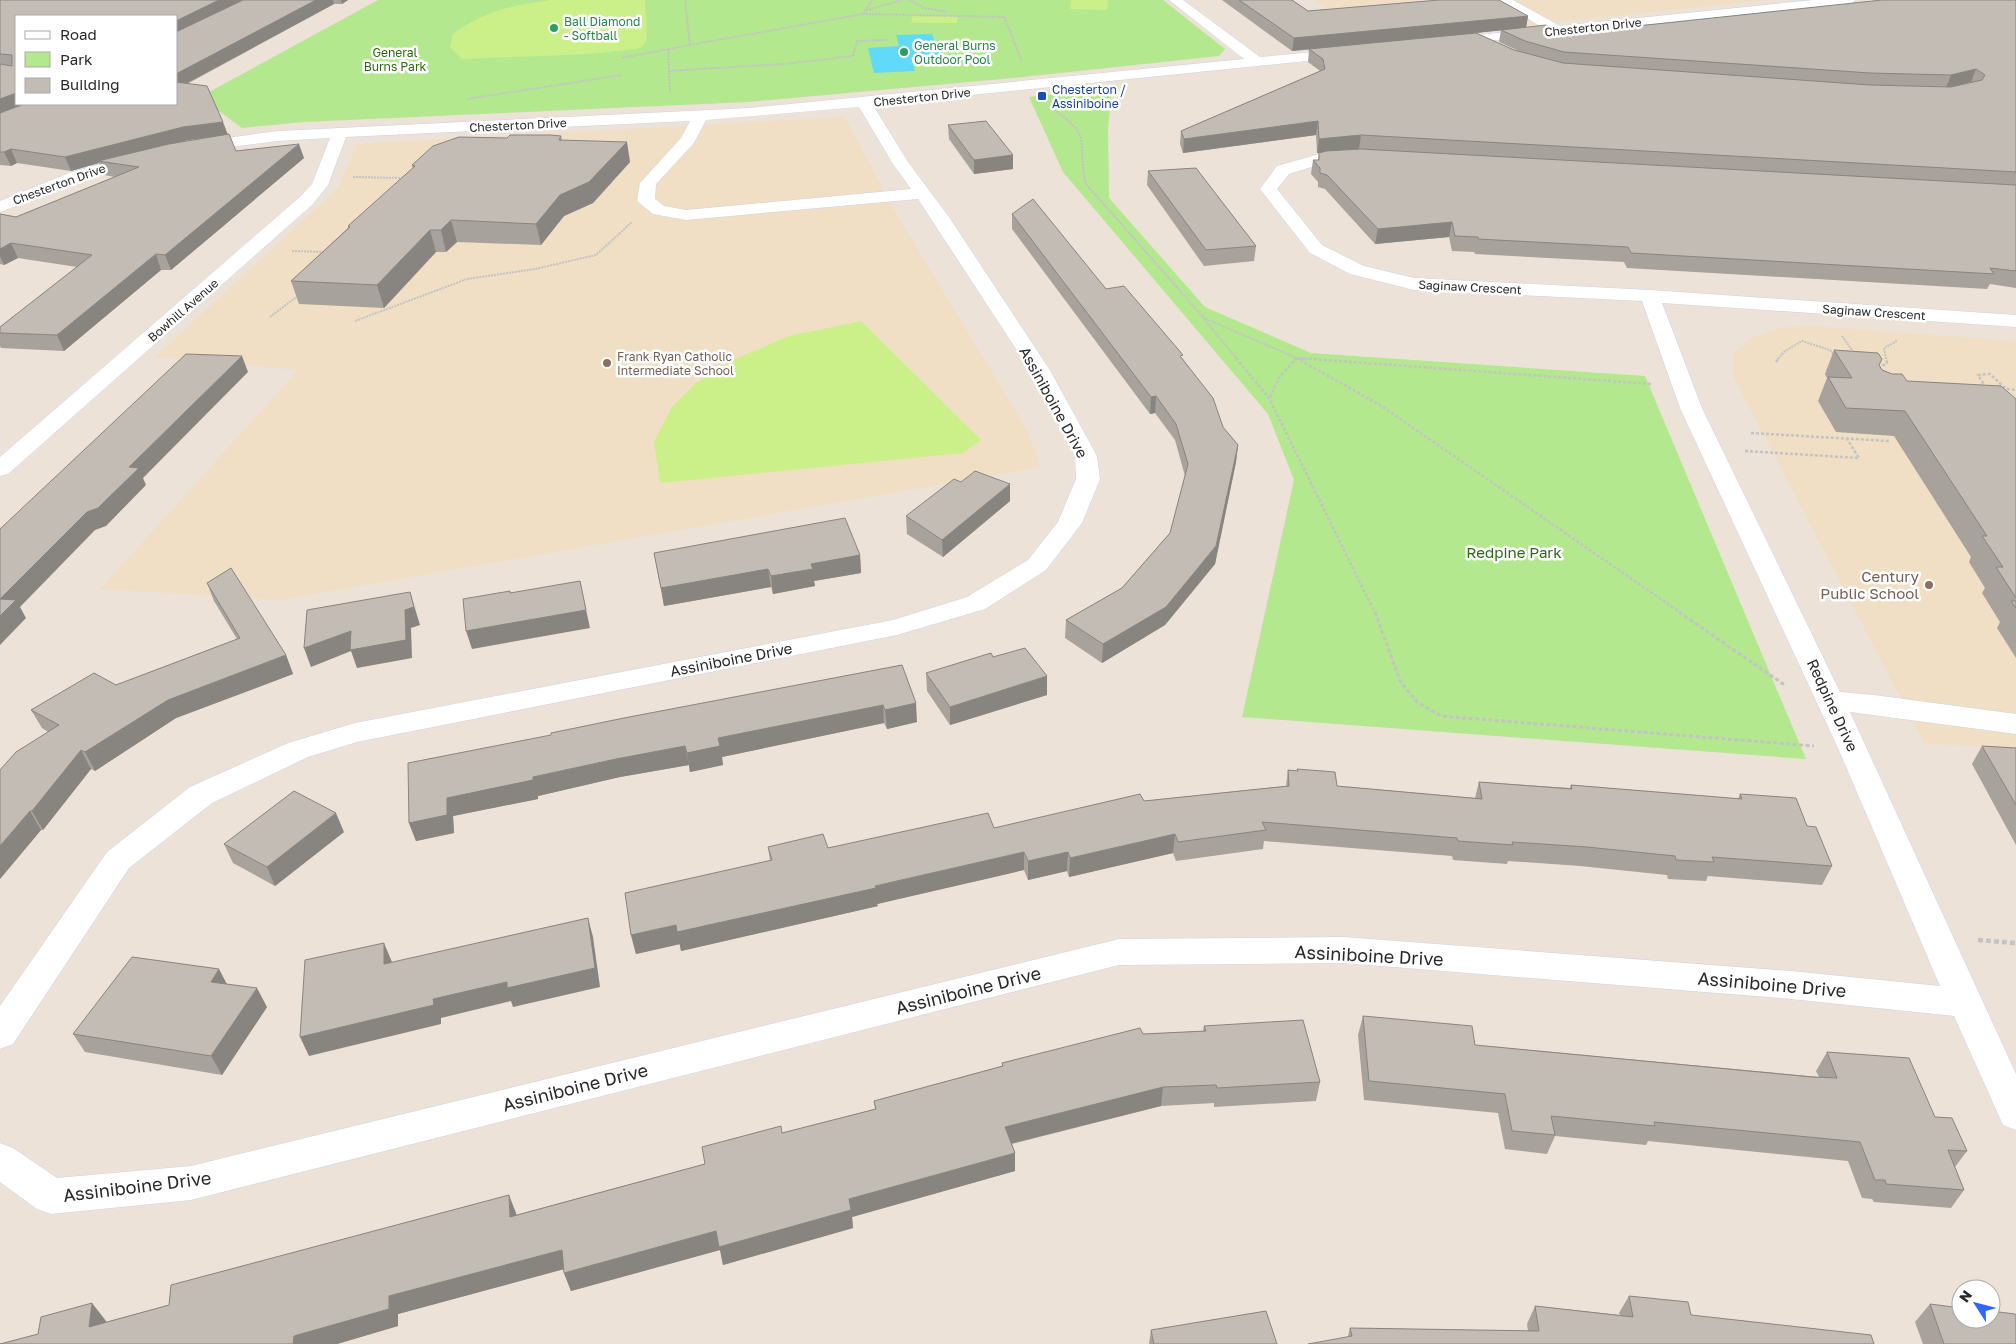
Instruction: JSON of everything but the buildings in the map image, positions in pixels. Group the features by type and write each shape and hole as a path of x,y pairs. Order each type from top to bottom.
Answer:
{"street":[{"path":"1175,0 1257,62"},
{"path":"1504,0 1558,31"},
{"name":"Chesterton Drive","path":"1439,43 1850,0"},
{"path":"1677,3 1680,11 1689,17"},
{"path":"1476,39 1504,52"},
{"name":"Chesterton Drive","path":"179,149 278,136 700,116 864,103 1360,51"},
{"name":"Assiniboine Drive","path":"0,1034 118,860 201,795 298,750 355,733 897,627 976,602 1037,564 1070,523 1088,479 1086,456 1041,372 940,217 901,164 864,103"},
{"path":"700,116 688,140 648,183 646,201 659,210 686,215 922,193"},
{"name":"Bowhill Avenue","path":"0,469 307,200 320,185 340,133"},
{"name":"Chesterton Drive","path":"0,206 75,177 151,155"},
{"name":"Saginaw Crescent","path":"1369,157 1323,158 1283,170 1268,188 1316,249 1357,270 1414,284 1650,296 2016,322"},
{"path":"0,192 20,197"},
{"name":"Redpine Drive","path":"1650,296 1684,387 1711,449 1853,748 1965,1004 2016,1114"},
{"path":"1831,701 1874,704 2016,724"},
{"name":"Assiniboine Drive","path":"0,1160 51,1196 191,1183 1119,952 1344,950 1791,985 1965,1004"}],"path":[{"path":"685,0 690,45"},
{"path":"863,14 872,0"},
{"path":"865,10 903,0"},
{"path":"909,0 924,8 1004,17 1023,63"},
{"path":"622,58 863,14 977,14"},
{"path":"668,71 739,69 853,56 857,41 887,40"},
{"path":"668,49 670,99"},
{"path":"1047,106 1076,124 1083,135 1084,151 1081,169 1086,184 1204,318 1269,398 1374,610 1400,681 1417,702 1441,716 1471,720 1853,748"},
{"path":"323,176 408,178"},
{"path":"355,321 467,279 536,269 596,255 638,216"},
{"path":"251,250 331,253"},
{"path":"270,317 299,295"},
{"path":"1204,318 1298,358 1380,405 1788,687"},
{"path":"1840,333 1857,358"},
{"path":"1875,374 1878,368 1887,363 1884,348 1901,339"},
{"path":"1776,362 1785,351 1802,341 1830,350 1840,362"},
{"path":"1269,398 1272,386 1282,372 1298,358 1684,387"},
{"path":"1988,392 1978,375 1985,372 1995,375 2006,389"},
{"path":"1986,387 1992,388"},
{"path":"1999,388 2016,390"},
{"path":"1751,433 1889,441"},
{"path":"1711,449 1859,458 1847,438"}],"shaded area":[{"path":"1314,0 1421,0 1328,9"},
{"path":"1483,0 1768,0 1528,25"},
{"name":"Frank Ryan Catholic Intermediate School","path":"845,117 894,210 1027,430 1041,467 280,600 100,589 298,370 155,357 338,188 357,144"},
{"name":"Century Public School","path":"1813,326 2016,341 2016,749 1924,743 1734,378 1733,354 1751,338 1780,328"}],"green space":[{"name":"General Burns Park","path":"378,0 1163,0 1225,49 1219,56 1013,78 748,102 303,122 242,128 200,97"},
{"name":"Ball Diamond - Softball","path":"552,0 645,0 647,39 642,47 636,49 589,54 462,59 450,47 453,34 476,20 500,10"},
{"path":"1071,0 1108,0 1107,10 1070,9"},
{"path":"913,16 958,16 957,23 911,23"},
{"name":"Redpine Park","path":"1112,88 1108,128 1109,198 1205,307 1311,353 1645,376 1806,759 1242,717 1294,480 1268,414 1063,172 1029,97"},
{"path":"861,321 981,440 963,453 660,483 654,442 672,407 696,383 735,359 789,336"}],"water":[{"name":"General Burns Outdoor Pool","path":"932,34 940,56 911,58 915,71 874,73 868,48 899,46 896,35"}],"place":[{"name":"Ball Diamond - Softball","path":"554,28"},
{"name":"General Burns Outdoor Pool","path":"904,52"},
{"name":"Chesterton / Assiniboine","path":"1042,96"},
{"name":"Frank Ryan Catholic Intermediate School","path":"607,363"},
{"name":"Century Public School","path":"1929,585"}]}
